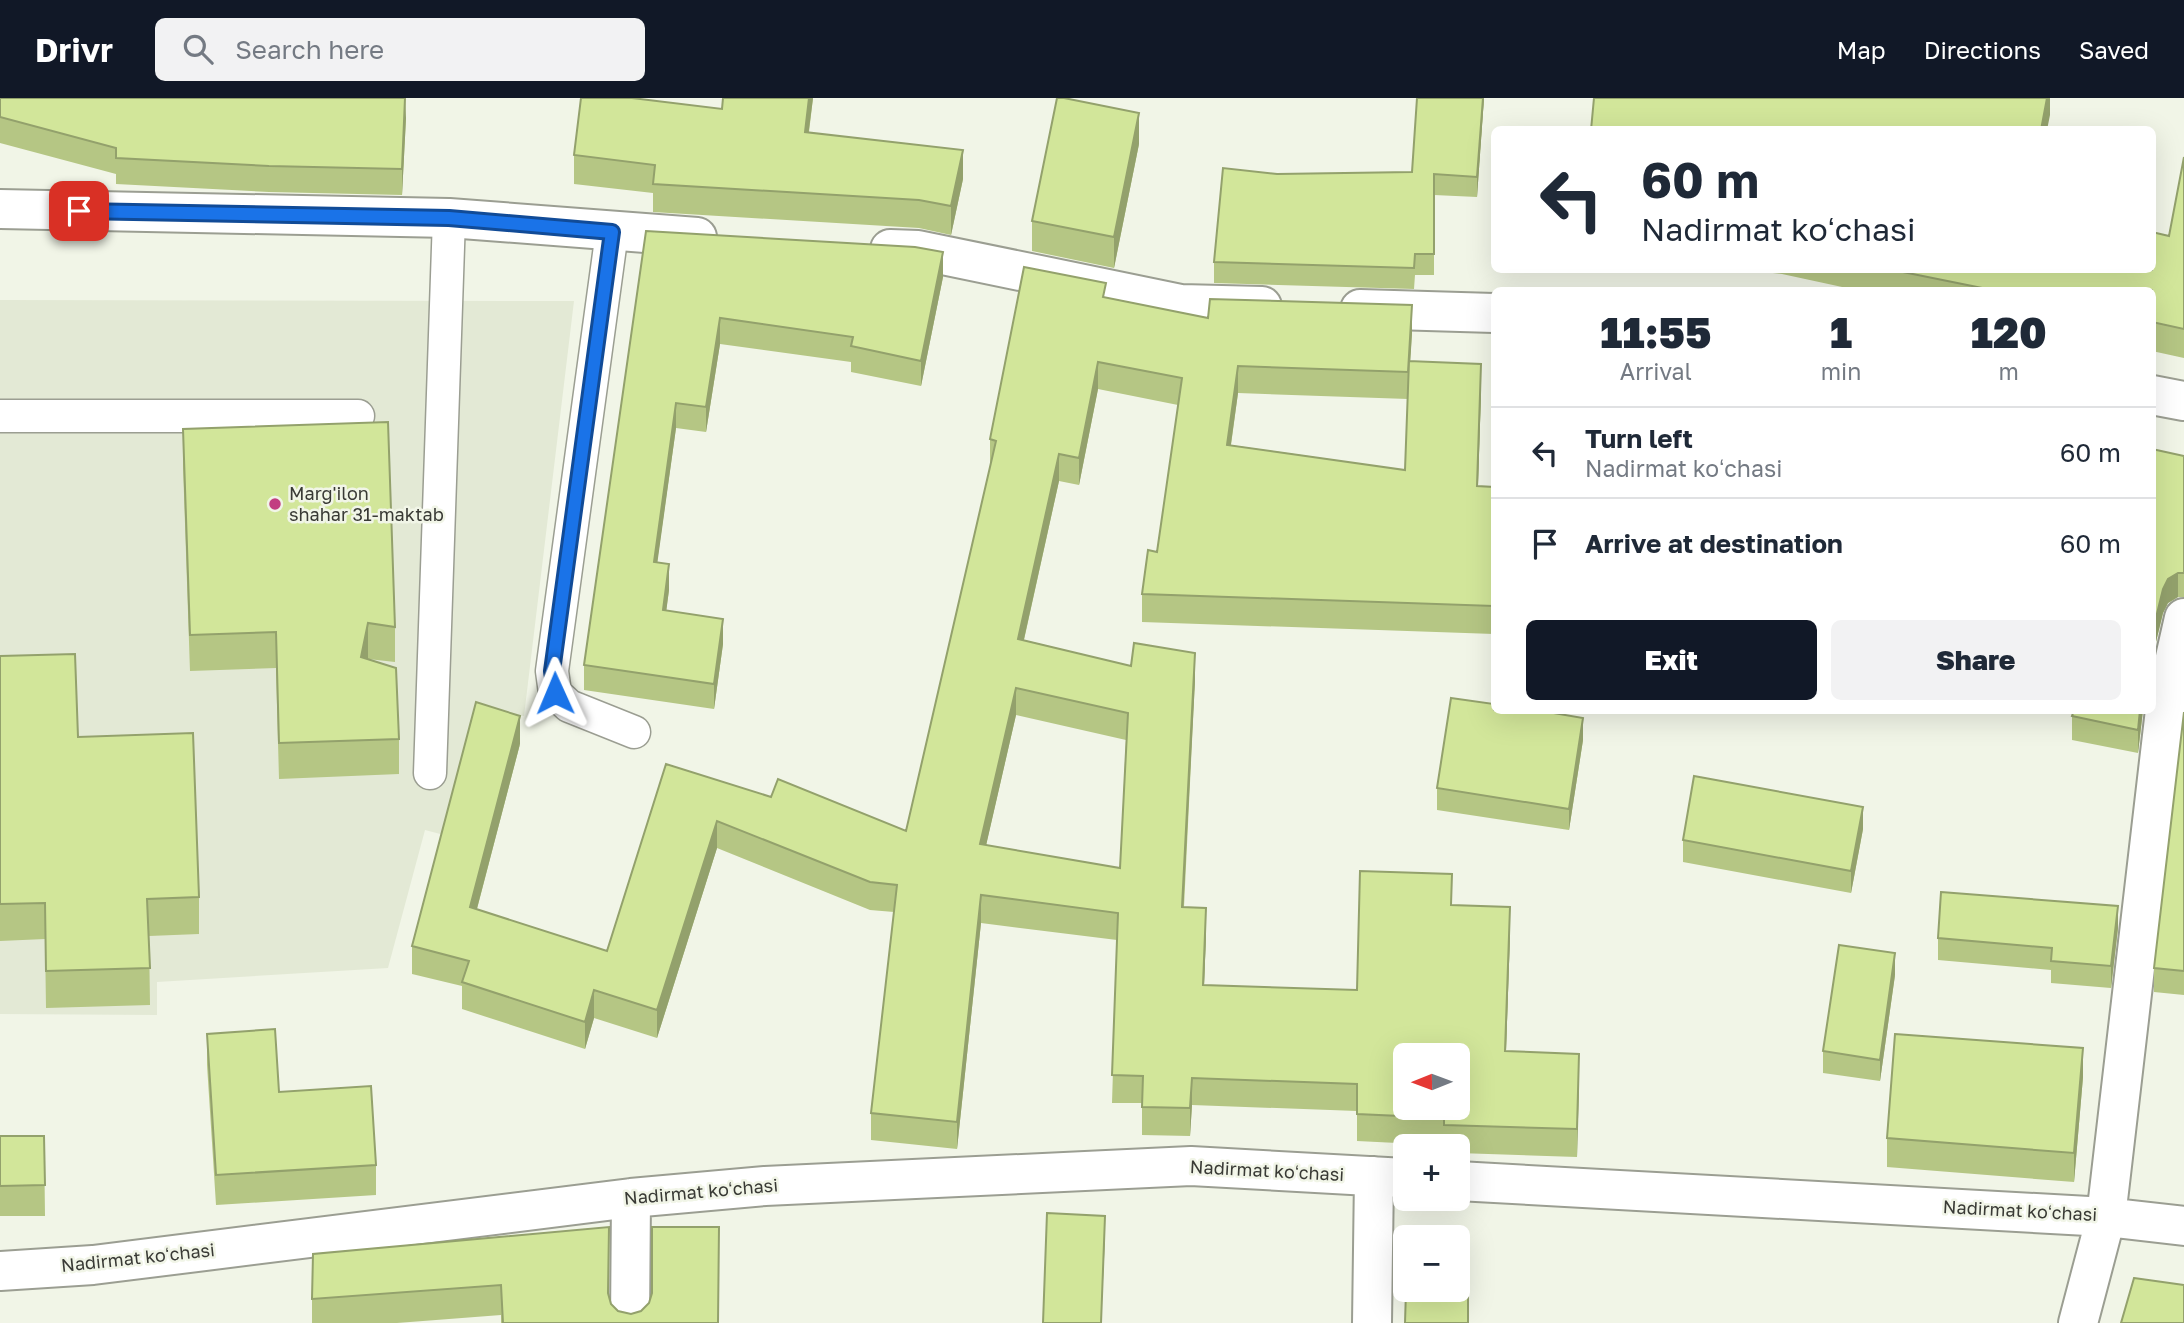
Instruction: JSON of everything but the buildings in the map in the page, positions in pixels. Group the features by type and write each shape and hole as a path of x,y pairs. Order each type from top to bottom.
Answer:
{"street":[{"path":"0,209 449,218 737,240"},
{"path":"862,247 918,250 1181,304 1291,307"},
{"path":"1333,308 1491,313"},
{"path":"2156,396 2184,401"},
{"name":"Nadirmat koʻchasi","path":"1470,1182 2106,1217 2167,694 2184,618"},
{"name":"Nadirmat koʻchasi","path":"0,1271 93,1265 631,1198 765,1186 1191,1166 1390,1177"},
{"path":"1372,1323 1390,1177"},
{"path":"630,1323 631,1198"},
{"path":"2078,1323 2106,1217 2184,1226"}],"lane":[{"path":"430,773 449,218"},
{"path":"612,232 552,671 555,693 569,706 634,732"},
{"path":"0,416 358,416"}],"shaded area":[{"name":"Marg'ilon shahar 31-maktab","path":"0,300 574,301 524,716 482,708 448,836 425,830 388,968 157,982 157,1015 0,1014"}],"place":[{"name":"Marg'ilon shahar 31-maktab","path":"275,504"}],"route":[{"path":"79,211 449,218 612,232 552,671 555,693"}]}
